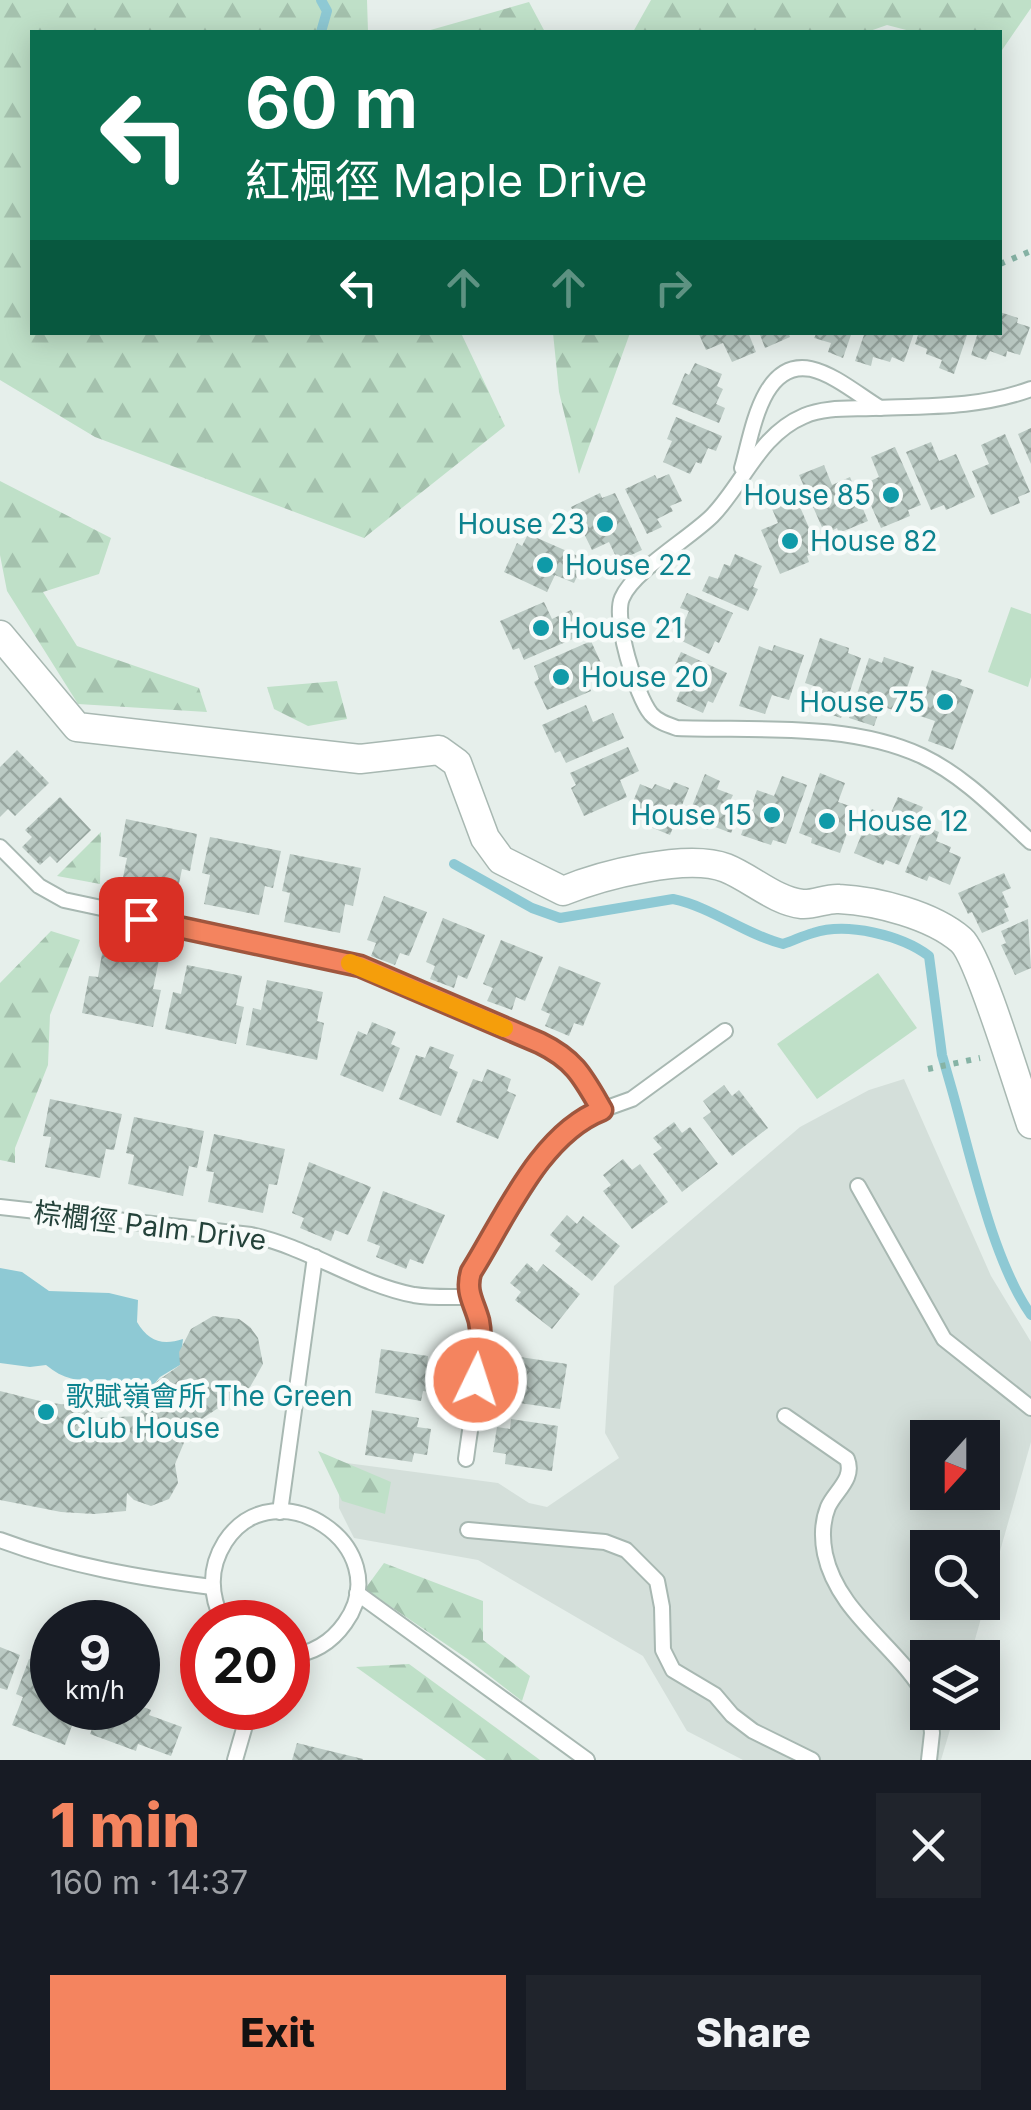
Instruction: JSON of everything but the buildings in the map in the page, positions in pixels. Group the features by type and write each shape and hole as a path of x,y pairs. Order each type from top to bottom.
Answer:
{"street":[{"path":"0,635 77,727 360,759 439,750 457,763 485,838 501,860 563,891 676,862 704,862 804,905 837,898 920,917 963,941 1031,1124"}],"lane":[{"path":"740,478 768,386 786,371 810,369 880,408"},
{"path":"1031,389 969,405 806,414 780,430 713,514 630,584 620,602 619,621 642,700 653,717 678,728 851,734 888,743 924,757 957,777 1031,842"},
{"path":"0,847 39,886 64,900 346,962 540,1043 562,1054 578,1069 602,1110"},
{"path":"466,1459 480,1340 478,1320 469,1297 471,1272 539,1162 568,1129 582,1117 632,1099 726,1030"},
{"path":"858,1186 944,1339 1031,1408"},
{"name":"棕櫚徑 Palm Drive","path":"0,1207 250,1235 276,1240 413,1295 469,1297"},
{"path":"280,1512 315,1257"},
{"path":"785,1416 848,1459 847,1477 828,1506 822,1528 826,1556 844,1600 910,1672"},
{"path":"214,1600 217,1555 231,1534 249,1520 280,1512 315,1518 334,1531 349,1549 356,1570 357,1594 351,1615 336,1636 310,1651"},
{"path":"468,1530 605,1542 626,1550 658,1581 663,1650 673,1670 714,1695 753,1730 812,1760"},
{"path":"0,1540 148,1580 212,1587"},
{"path":"357,1594 587,1760"},
{"path":"234,1760 243,1730"},
{"path":"929,1760 932,1730"}],"path":[{"path":"1002,263 1031,250"},
{"path":"928,1069 1006,1052"}],"shaded area":[{"path":"904,1079 991,1276 1031,1342 1031,1442 1000,1551 1000,1530 910,1530 910,1620 980,1620 975,1640 910,1640 910,1730 950,1730 941,1760 743,1760 687,1731 643,1656 478,1560 354,1538 339,1508 339,1462 498,1483 529,1503 547,1507 619,1458 605,1433 614,1286 800,1127 869,1090"}],"green space":[{"path":"0,0 367,0 368,30 30,30 30,335 462,335 505,426 364,538 95,437 0,380"},
{"path":"651,0 1031,0 1031,8 1002,50 1002,30 906,30 887,25 873,30 634,30"},
{"path":"529,2 544,30 431,30"},
{"path":"553,335 629,335 579,474 559,392"},
{"path":"0,481 111,538 99,574 43,592 77,646 199,688 207,712 78,704 7,591 0,555"},
{"path":"1011,607 1031,614 1028,687 988,672"},
{"path":"337,681 347,719 308,726 274,709 267,687"},
{"path":"101,832 100,884 57,876"},
{"path":"51,931 80,940 50,1015 48,1065 15,1148 15,1163 0,1160 0,983"},
{"path":"878,973 917,1028 817,1099 777,1044"},
{"path":"318,1451 391,1482 385,1514 342,1501"},
{"path":"384,1563 483,1601 483,1640 530,1676 522,1701 365,1589"},
{"path":"409,1664 540,1760 486,1760 356,1667"}],"water":[{"path":"0,1268 22,1272 49,1291 109,1293 138,1300 137,1322 146,1334 162,1342 183,1339 180,1365 160,1377 145,1395 120,1384 71,1379 46,1365 0,1363"}],"waterway":[{"path":"321,0 327,11 322,30"},
{"path":"454,864 532,908 560,918 673,899 783,944 827,930 857,930 904,942 929,956 942,1055 974,1171 1004,1264 1031,1315"}],"slow traffic":[{"path":"350,963 504,1028"}],"place":[{"name":"House 85","path":"891,495"},
{"name":"House 23","path":"605,524"},
{"name":"House 82","path":"790,541"},
{"name":"House 22","path":"545,565"},
{"name":"House 21","path":"541,628"},
{"name":"House 20","path":"561,677"},
{"name":"House 75","path":"945,702"},
{"name":"House 15","path":"772,815"},
{"name":"House 12","path":"827,821"},
{"name":"歌賦嶺會所 The Green Club House","path":"46,1412"}],"route":[{"path":"141,919 360,966 540,1043 562,1054 578,1069 602,1110 582,1117 556,1140 471,1272 469,1297 478,1320 480,1340 476,1380"}]}
